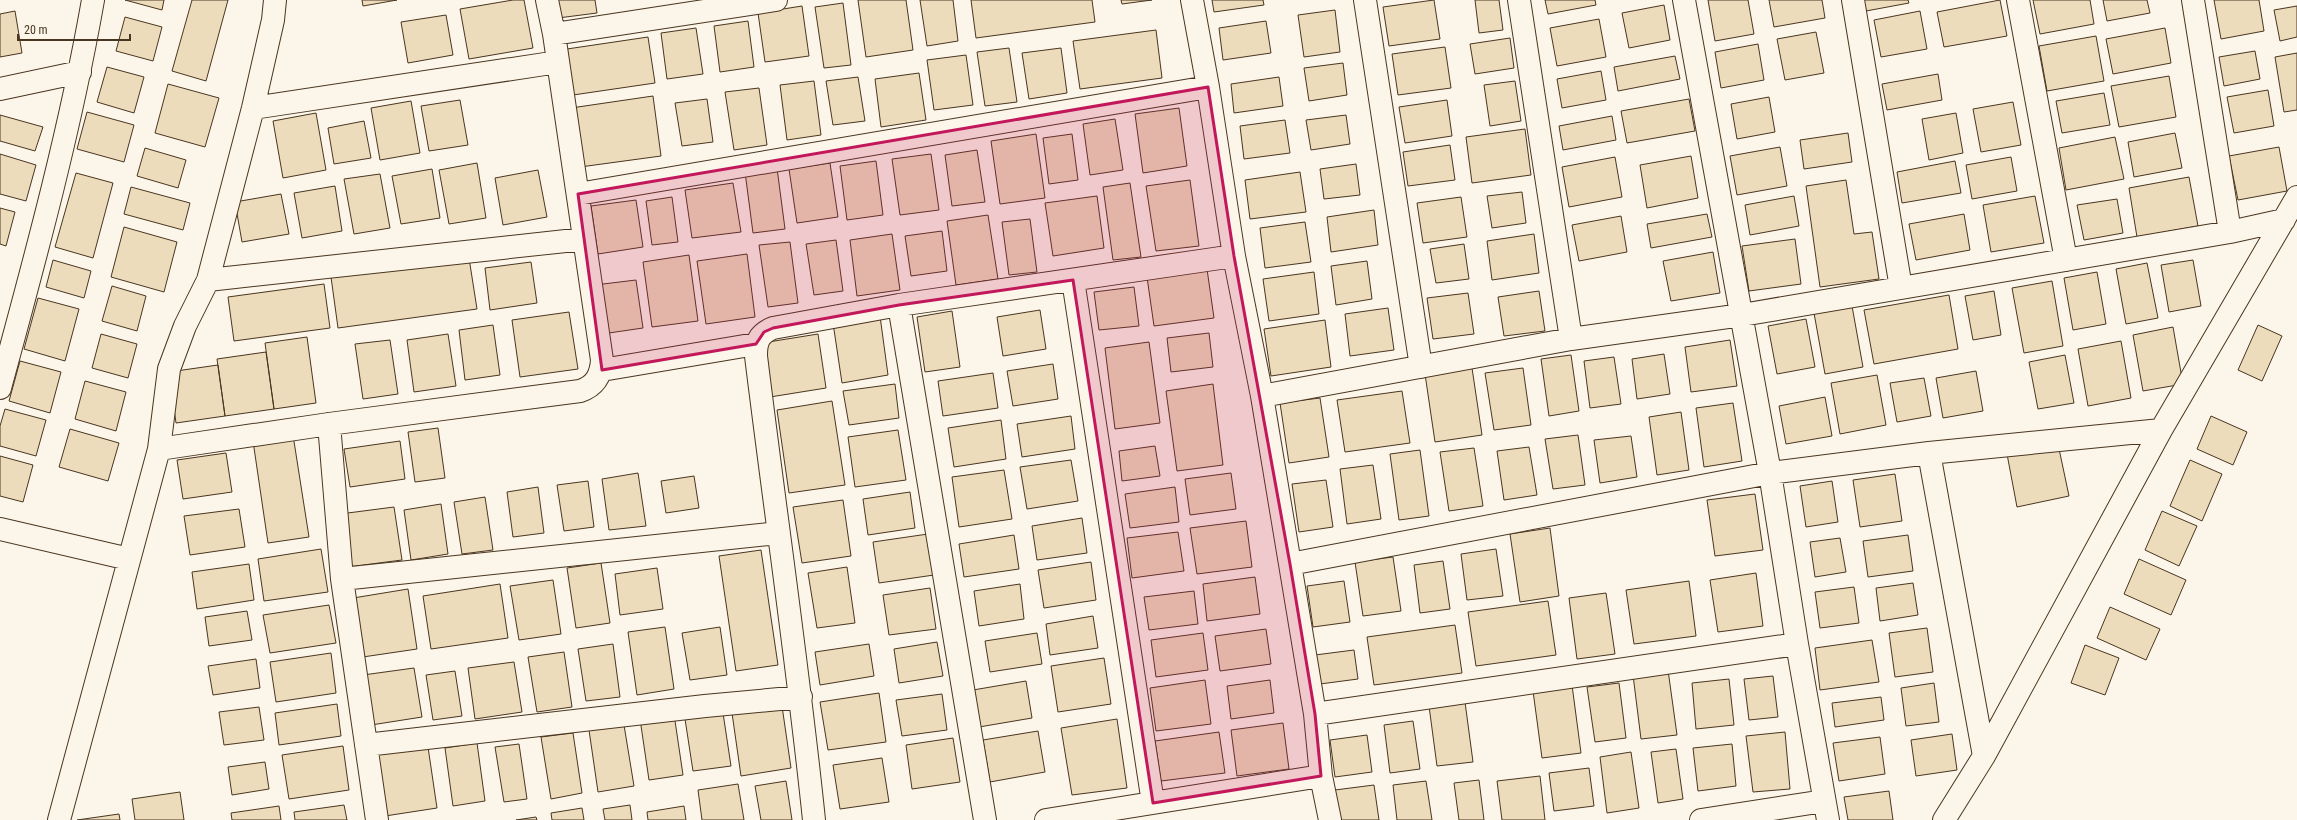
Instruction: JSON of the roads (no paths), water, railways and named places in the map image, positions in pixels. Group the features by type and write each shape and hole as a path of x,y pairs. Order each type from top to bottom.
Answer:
{"street":[{"path":"0,388 48,212 80,72 93,0"},
{"path":"59,820 159,449 169,369 185,326 208,280 253,108 273,20 275,0"},
{"path":"159,449 329,424 580,391 594,383 602,370 578,194 554,34 547,0"},
{"path":"554,34 776,0"},
{"path":"1192,0 1208,87 1234,256 1262,396 1315,714 1321,776 1330,820"},
{"path":"1365,0 1421,367"},
{"path":"1519,0 1571,339"},
{"path":"1684,0 1770,473 1797,644 1826,810 1701,820"},
{"path":"1854,0 1901,288"},
{"path":"2018,0 2066,260"},
{"path":"2193,0 2230,232"},
{"path":"253,108 558,62"},
{"path":"0,89 80,72"},
{"path":"578,194 1160,97 1208,87"},
{"path":"1944,820 1984,756 2161,430 2297,197"},
{"path":"1262,396 1571,339 1742,315 2230,232 2284,220"},
{"path":"208,280 584,239"},
{"path":"814,820 801,697 778,533 756,344 764,332 773,328 899,305 1234,256"},
{"path":"1073,280 1153,803"},
{"path":"899,305 985,820"},
{"path":"602,370 756,344"},
{"path":"329,424 342,579 377,820"},
{"path":"1290,564 1770,473 1929,453 2161,430"},
{"path":"1929,453 1984,756"},
{"path":"0,530 129,559"},
{"path":"342,579 778,533"},
{"path":"1315,714 1797,644"},
{"path":"366,745 705,706 801,697"},
{"path":"1046,820 1321,776"}]}
